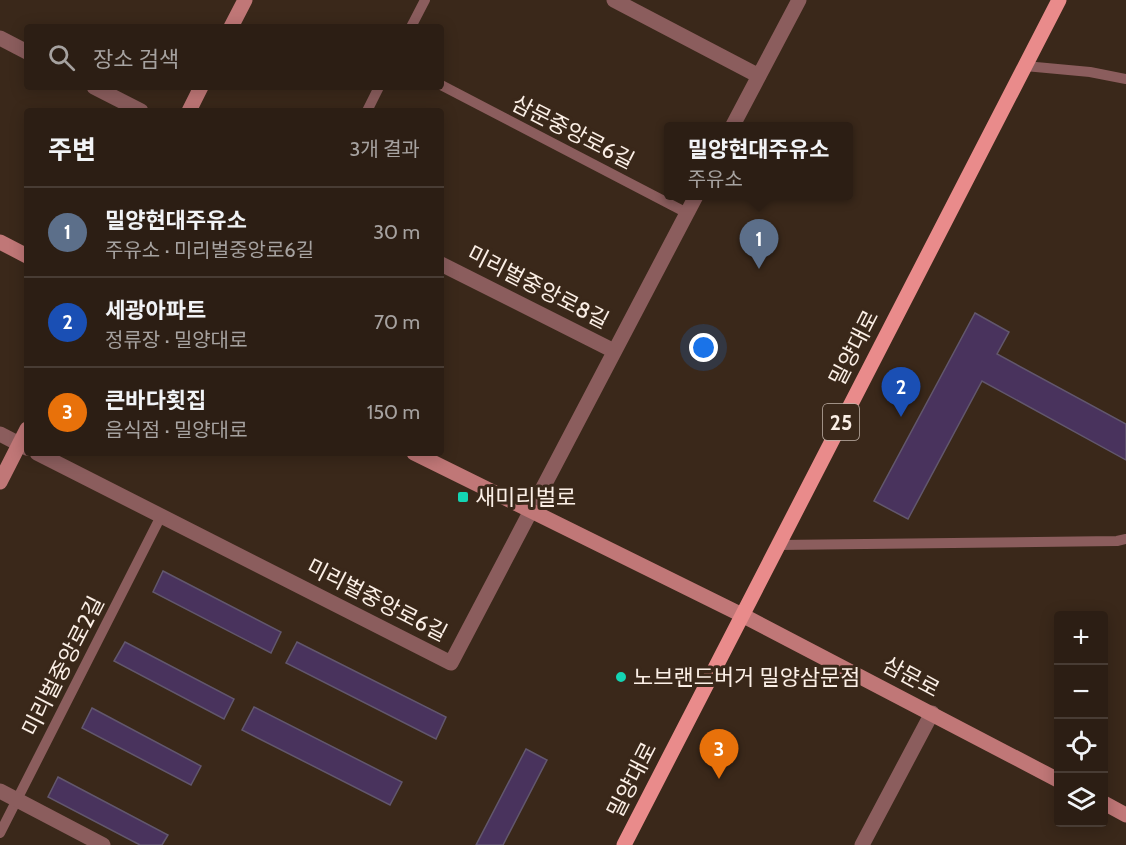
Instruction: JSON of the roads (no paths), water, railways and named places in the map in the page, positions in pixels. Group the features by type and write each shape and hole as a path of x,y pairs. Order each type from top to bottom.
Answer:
{"main road":[{"name":"밀양대로","path":"624,845 1059,0"}],"street":[{"path":"233,24 245,0"},
{"path":"614,0 759,76"},
{"path":"734,122 799,0"},
{"path":"0,38 24,50"},
{"path":"100,90 135,108"},
{"path":"190,108 200,90"},
{"name":"미리벌중앙로6길","path":"43,456 451,663 694,200"},
{"path":"0,242 24,254"},
{"name":"미리벌중앙로8길","path":"444,266 614,351"},
{"path":"0,434 23,446 0,482"},
{"path":"420,456 742,615"},
{"name":"삼문로","path":"742,615 1054,777"},
{"path":"862,845 932,713"},
{"path":"0,791 103,845"},
{"path":"1108,805 1126,815"}],"lane":[{"path":"413,24 425,0"},
{"path":"1025,66 1090,72 1126,79"},
{"name":"삼문중앙로6길","path":"444,87 687,213"},
{"path":"369,108 378,90"},
{"name":"미리벌중앙로2길","path":"0,833 161,516"},
{"path":"778,545 1117,541 1126,539"}],"place":[{"name":"밀양현대주유소","path":"759,269"},
{"name":"세광아파트","path":"901,417"},
{"name":"새미리벌로","path":"463,497"},
{"name":"노브랜드버거 밀양삼문점","path":"621,677"},
{"name":"큰바다횟집","path":"719,779"}]}
